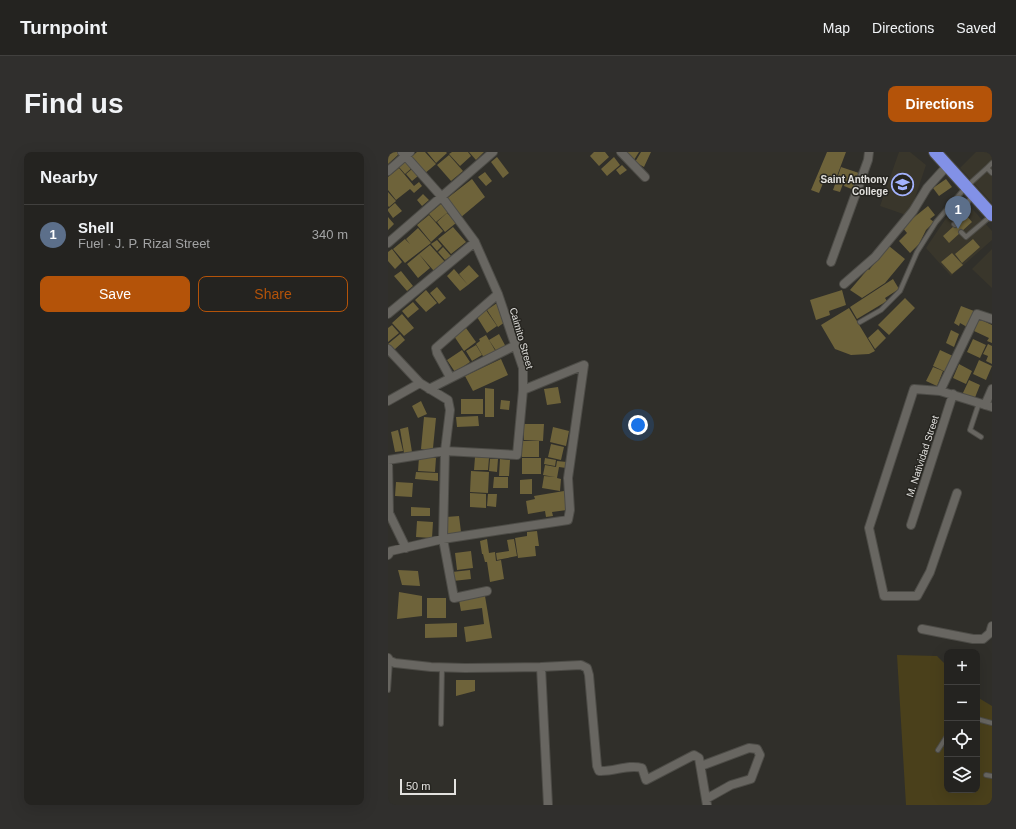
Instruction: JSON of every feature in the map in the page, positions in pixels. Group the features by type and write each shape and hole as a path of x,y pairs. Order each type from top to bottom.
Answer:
{"highway":[{"path":"935,152 992,215"}],"street":[{"path":"388,243 494,152"},
{"path":"622,152 645,177"},
{"path":"831,262 869,152"},
{"path":"388,171 406,153"},
{"name":"Caimito Street","path":"388,460 444,451 517,455 523,390 523,368 516,345 498,294 475,242 441,196 406,153"},
{"path":"844,284 875,257 914,211 927,188 947,166"},
{"path":"388,314 475,242"},
{"path":"450,377 437,353 436,348 498,294"},
{"path":"940,391 977,314 992,320"},
{"path":"429,389 450,377 516,345"},
{"path":"388,349 420,383 448,400 450,410 444,451 443,539 454,598 487,591"},
{"path":"389,552 443,539 568,520 570,510 568,478 584,365 523,390"},
{"path":"388,401 420,383"},
{"path":"957,493 930,572 917,596 884,596 869,528 914,389 940,391 985,405 992,389"},
{"name":"M. Natividad Street","path":"911,525 953,394"},
{"path":"388,460 389,513 406,548"},
{"path":"922,629 973,640 983,639 990,633 992,626"},
{"path":"389,660 442,667 465,668 581,665 587,668 593,712 597,766 600,771 635,766 642,768 646,780 694,755 699,758 707,802 731,785 751,779 760,755 757,749 749,748 701,766"},
{"path":"541,667 548,805"}],"lane":[{"path":"955,225 954,224 970,191 992,163"},
{"path":"987,168 992,173"},
{"path":"860,322 881,310 900,292 917,252 936,222 970,191"},
{"path":"961,232 966,237 992,215"},
{"path":"981,437 970,430 985,405"},
{"path":"388,690 389,660"},
{"path":"441,724 442,667"},
{"path":"980,720 992,723"},
{"path":"938,750 944,741"},
{"path":"986,775 992,776"}],"shaded area":[{"name":"Saint Anthony College","path":"899,152 910,152 926,165 909,216 880,206"},
{"path":"976,152 992,152 992,203 960,168"},
{"path":"961,196 992,231 992,240 951,276 926,248"},
{"path":"992,249 992,288 972,269"},
{"path":"897,655 937,656 944,663 944,793 980,793 980,699 992,706 992,805 906,805"}],"building":[{"path":"388,152 398,152 399,154 388,164"},
{"path":"417,152 425,152 436,164 424,174 410,158"},
{"path":"427,152 446,152 447,153 436,163"},
{"path":"452,152 468,152 471,156 460,166 449,154"},
{"path":"469,152 484,152 476,160"},
{"path":"594,152 605,152 609,157 599,166 590,156"},
{"path":"626,152 639,152 634,160"},
{"path":"641,152 651,152 644,167 635,162"},
{"path":"827,152 846,152 834,184 824,181 819,193 811,190"},
{"path":"449,155 463,171 451,181 437,165"},
{"path":"497,157 509,173 503,178 491,162"},
{"path":"614,157 620,165 607,176 601,169"},
{"path":"407,160 413,167 405,174 399,167"},
{"path":"622,165 627,170 620,175 616,170"},
{"path":"841,167 859,173 854,190 844,186 844,181 840,192 833,190"},
{"path":"399,168 414,186 419,182 422,186 414,193 410,189 396,200 388,190 388,177"},
{"path":"412,169 418,176 412,181 406,174"},
{"path":"485,172 492,181 486,186 478,177"},
{"path":"472,179 485,197 460,218 445,200"},
{"path":"946,179 952,187 939,196 933,188"},
{"path":"388,192 396,201 389,207 388,206"},
{"path":"423,194 429,200 422,206 417,200"},
{"path":"395,203 402,211 393,218 388,209"},
{"path":"441,204 448,212 436,222 429,214"},
{"path":"928,206 935,215 930,219 934,222 926,230 919,244 910,253 899,241 907,233 902,227"},
{"path":"447,213 456,223 445,232 437,222"},
{"path":"429,215 443,231 431,242 417,225"},
{"path":"966,215 972,222 949,243 943,236"},
{"path":"388,217 394,224 388,230"},
{"path":"453,227 466,242 451,254 438,239"},
{"path":"418,228 431,243 405,263 393,249 405,239 410,244 406,239"},
{"path":"973,239 980,247 962,263 955,254"},
{"path":"437,240 442,246 437,251 431,244"},
{"path":"430,245 445,262 434,271 419,254"},
{"path":"889,246 905,259 885,283 862,298 850,290 868,269 869,270"},
{"path":"443,247 451,256 445,260 438,252"},
{"path":"392,249 402,262 395,269 388,261 388,252"},
{"path":"952,253 963,265 952,274 941,262"},
{"path":"419,254 430,268 418,278 407,264"},
{"path":"469,265 479,276 468,285 459,274"},
{"path":"454,269 468,285 460,291 447,276"},
{"path":"401,271 413,286 407,291 394,276"},
{"path":"893,279 899,289 885,298 887,301 857,319 850,307"},
{"path":"437,287 446,298 439,304 430,293"},
{"path":"426,290 437,303 426,312 415,300"},
{"path":"842,290 846,305 829,311 830,315 816,320 810,300"},
{"path":"905,298 915,308 889,335 878,325"},
{"path":"413,302 419,309 408,318 402,311"},
{"path":"497,303 505,322 498,327 487,310"},
{"path":"961,306 974,311 967,327 960,323 959,326 954,323"},
{"path":"849,308 875,351 869,354 851,355 835,349 821,325"},
{"path":"486,310 497,326 487,333 477,317"},
{"path":"402,314 414,328 404,336 392,323"},
{"path":"979,319 992,325 992,343 987,341 989,338 974,331"},
{"path":"392,325 399,333 388,342 388,328"},
{"path":"466,328 476,342 464,351 454,336"},
{"path":"878,329 886,338 875,349 868,338"},
{"path":"951,330 959,334 954,347 946,343"},
{"path":"400,334 405,340 394,350 388,344"},
{"path":"499,334 506,347 497,352 489,340"},
{"path":"486,335 496,352 484,358 476,344 480,341 479,339"},
{"path":"973,339 986,345 980,358 967,352"},
{"path":"988,344 992,346 992,364 986,361 988,356 983,354"},
{"path":"476,345 482,355 472,361 466,351"},
{"path":"462,350 470,362 455,372 447,360"},
{"path":"940,350 953,356 946,372 933,366"},
{"path":"501,359 508,375 473,391 465,376"},
{"path":"979,360 992,366 986,380 973,374"},
{"path":"959,364 972,371 966,384 953,378"},
{"path":"933,367 943,371 937,386 926,381"},
{"path":"969,380 980,385 974,400 962,395"},
{"path":"558,387 561,403 547,405 544,389"},
{"path":"485,388 494,389 494,417 485,417"},
{"path":"461,399 483,399 483,414 461,414"},
{"path":"501,400 510,401 509,410 500,409"},
{"path":"421,401 427,414 418,418 412,406"},
{"path":"478,416 479,426 457,427 456,417"},
{"path":"424,417 436,418 433,448 426,450 421,449"},
{"path":"524,424 544,424 543,441 524,440"},
{"path":"408,427 412,452 404,453 400,429"},
{"path":"553,427 569,431 566,446 550,442"},
{"path":"398,430 403,451 395,452 391,432"},
{"path":"522,441 539,441 539,457 522,457"},
{"path":"551,444 564,447 561,460 548,457"},
{"path":"419,457 436,458 435,472 418,471"},
{"path":"475,457 489,458 488,470 474,470"},
{"path":"522,458 541,458 541,474 522,474"},
{"path":"545,458 556,460 555,466 544,464"},
{"path":"490,459 498,459 497,472 489,471"},
{"path":"500,459 510,460 509,476 499,476"},
{"path":"557,461 567,462 566,468 559,467 557,478 561,479 560,491 542,488 544,476 555,477 543,475 545,465 556,467"},
{"path":"471,471 489,472 488,493 470,492"},
{"path":"416,472 438,473 438,481 415,479"},
{"path":"494,477 508,477 508,488 493,488"},
{"path":"532,479 532,494 520,494 520,480"},
{"path":"396,482 413,483 412,497 395,496"},
{"path":"564,491 567,510 552,512 553,516 546,517 545,511 528,514 526,501 535,499 534,496"},
{"path":"470,493 486,494 486,508 470,507"},
{"path":"488,494 497,494 496,507 487,506"},
{"path":"411,507 430,508 430,516 411,516"},
{"path":"459,516 461,532 448,534 446,517"},
{"path":"417,521 433,522 432,538 416,537"},
{"path":"537,531 539,546 535,546 536,556 518,558 515,538 527,536 527,532"},
{"path":"487,539 489,553 495,552 496,561 501,560 504,579 490,582 487,562 485,562 482,554 480,541"},
{"path":"514,539 517,556 497,560 496,553 509,551 507,540"},
{"path":"471,551 473,568 457,570 455,553"},
{"path":"398,570 418,571 420,586 402,585"},
{"path":"470,570 471,579 453,581 452,572"},
{"path":"399,592 422,596 422,616 397,619"},
{"path":"485,596 492,638 466,642 464,627 484,624 482,608 461,611 459,600"},
{"path":"427,598 446,598 446,618 427,618"},
{"path":"457,623 457,637 425,638 425,624"},
{"path":"456,680 475,680 475,691 456,696"}],"place":[{"name":"Saint Anthony College","path":"903,185"},
{"name":"Shell","path":"958,229"}]}
